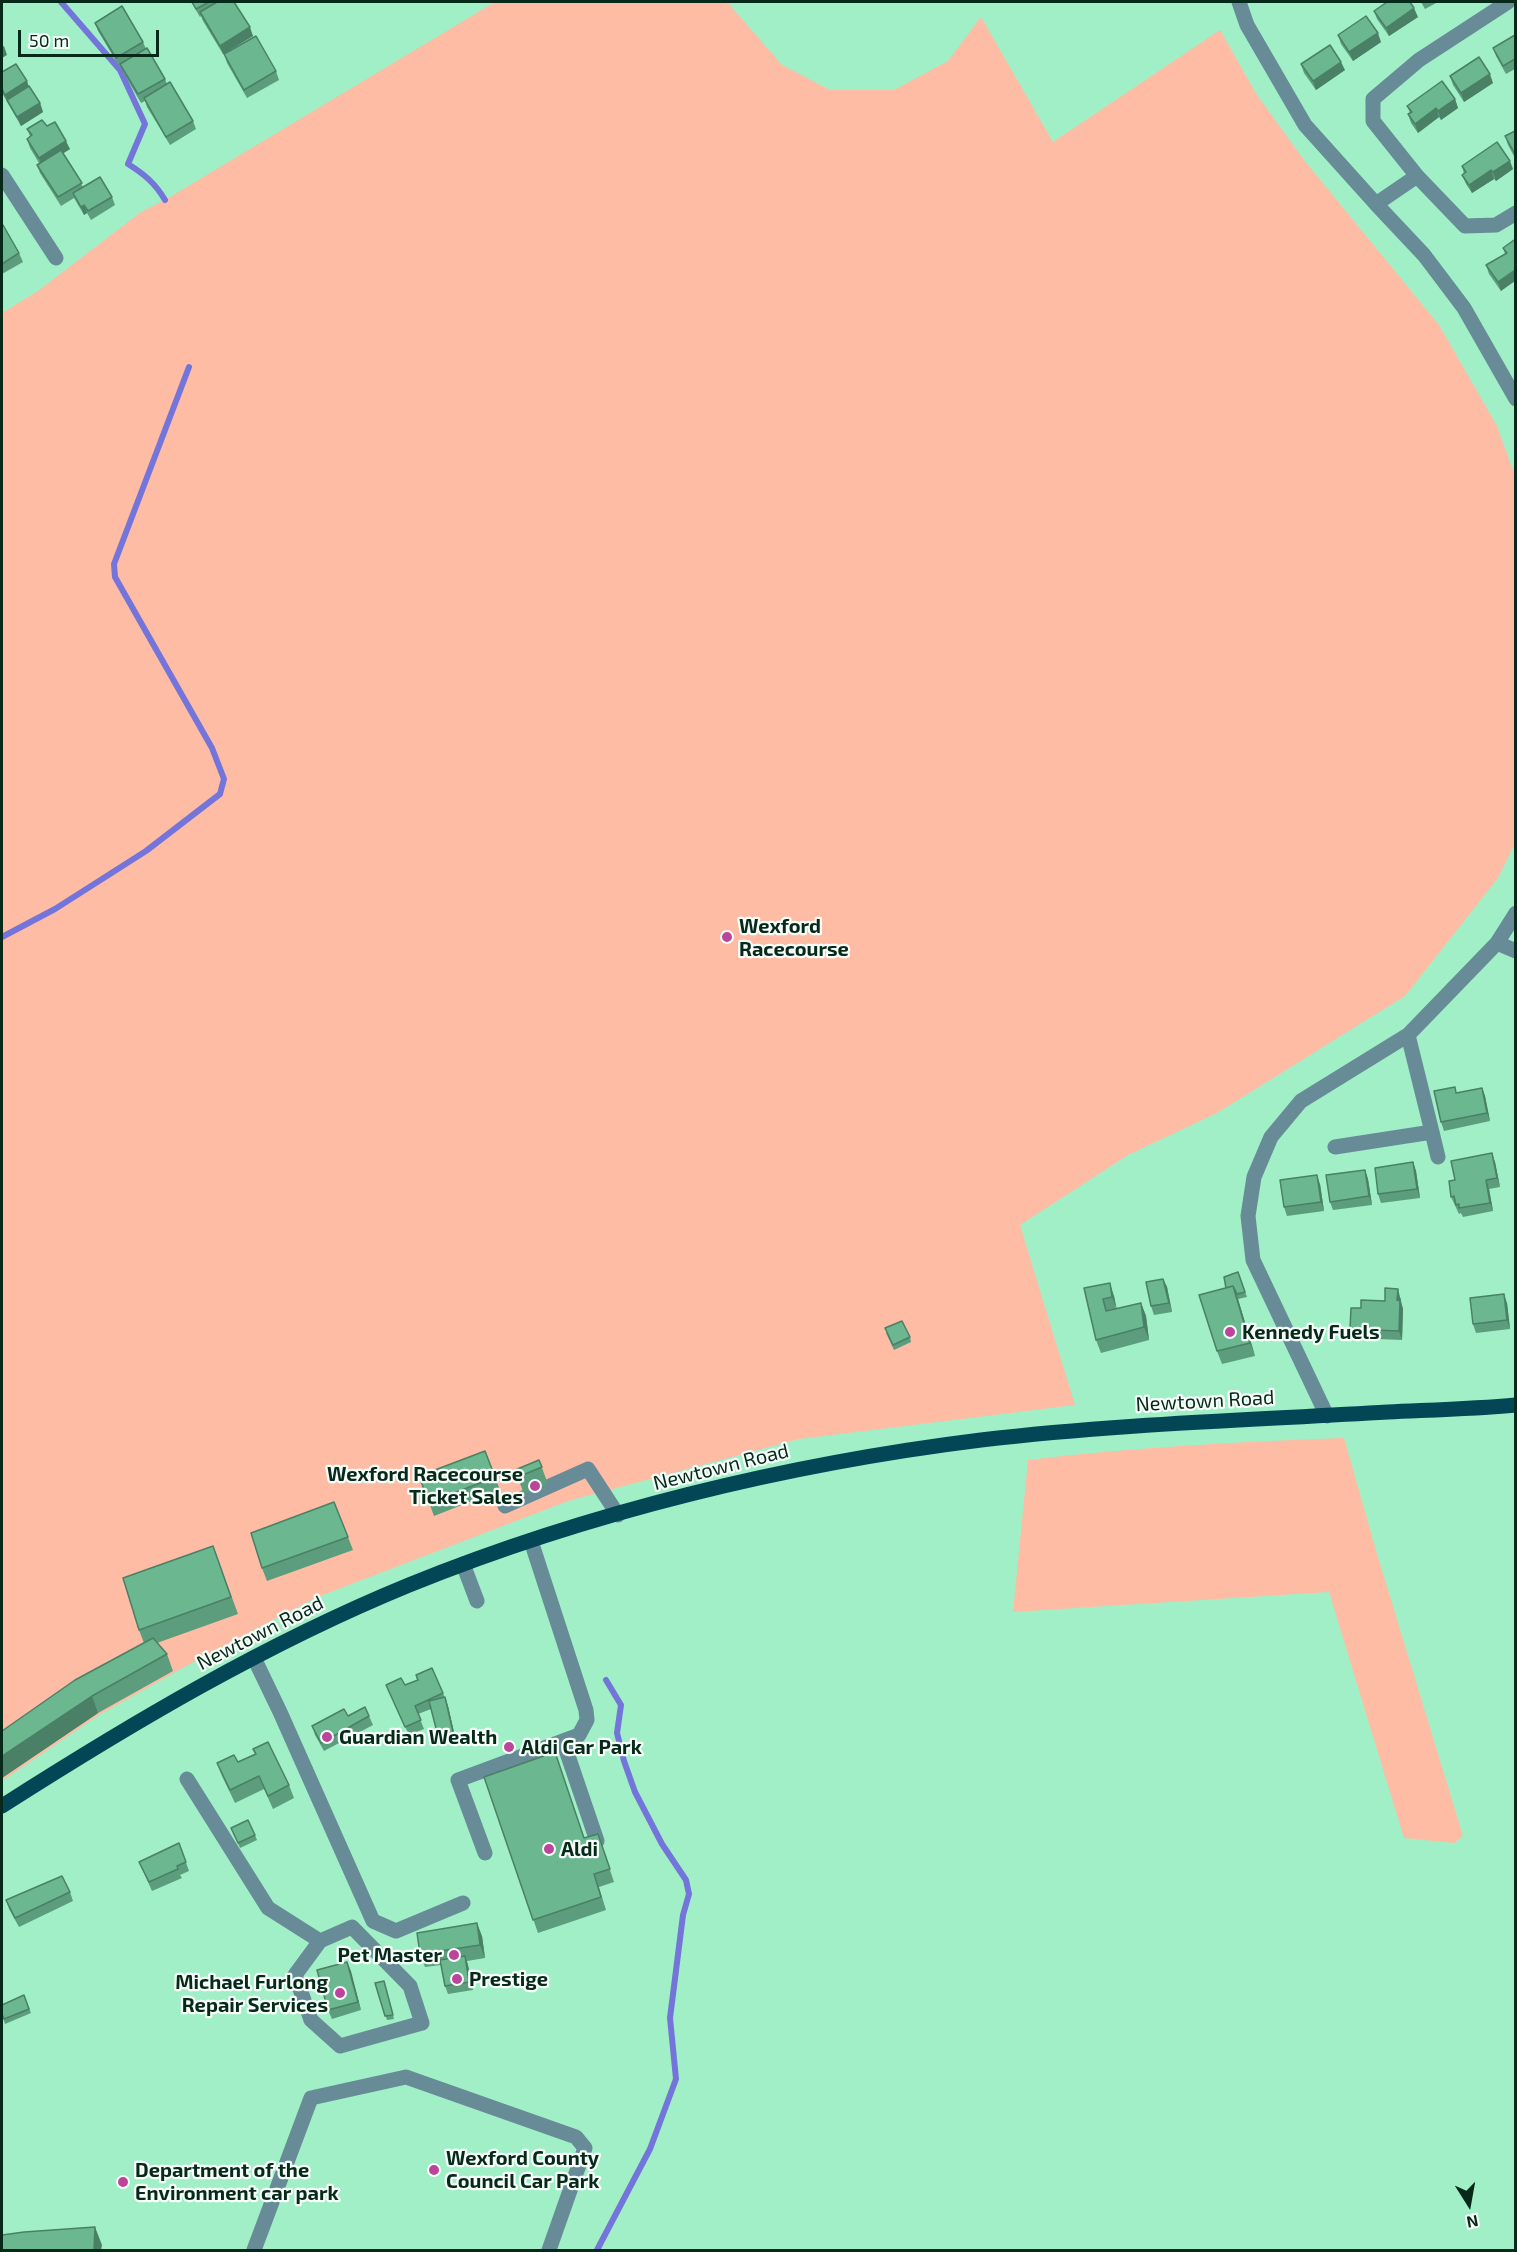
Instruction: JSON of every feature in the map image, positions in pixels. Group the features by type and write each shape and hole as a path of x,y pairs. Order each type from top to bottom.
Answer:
{"main road":[{"name":"Newtown Road","path":"2,1806 118,1733 254,1658 405,1587 531,1541 714,1488 866,1456 983,1440 1100,1428 1515,1405"}],"street":[{"path":"1239,2 1247,26 1305,125 1424,255 1464,308 1515,399"},
{"path":"1508,2 1419,60 1373,99 1373,121 1417,176 1465,226 1496,225 1515,213"},
{"path":"2,175 56,258"},
{"path":"1376,204 1417,176"},
{"path":"1327,1416 1253,1260 1248,1216 1254,1177 1271,1137 1301,1101 1408,1035 1497,943 1515,913"},
{"path":"1497,943 1515,951"},
{"path":"1408,1035 1438,1157"},
{"path":"1335,1147 1432,1132"},
{"path":"506,1506 588,1469 618,1515"},
{"path":"484,1853 458,1780 579,1736 587,1720 586,1710 531,1541"},
{"path":"464,1564 477,1601"},
{"path":"254,1658 373,1921 396,1931 463,1903"},
{"path":"563,1741 597,1841"},
{"path":"187,1779 268,1908 320,1941"},
{"path":"352,1927 410,1986 422,2023 340,2046 311,2020 295,1975 320,1941 352,1927"},
{"path":"254,2250 311,2098 406,2076 576,2137 585,2148 549,2250"}],"shaded area":[{"name":"Wexford Racecourse","path":"495,2 727,2 782,65 830,90 894,90 948,61 981,17 1053,142 1220,30 1257,95 1304,160 1439,325 1497,426 1515,476 1516,841 1498,878 1405,996 1217,1113 1128,1155 1020,1225 1075,1405 799,1439 568,1501 315,1598 99,1715 2,1781 2,313 38,291 141,212 165,200"},
{"path":"1344,1438 1463,1836 1454,1843 1404,1838 1329,1592 1013,1612 1028,1460 1186,1446"}],"building":[{"path":"192,2 209,2 196,9"},
{"path":"217,2 234,2 250,27 220,46 200,12"},
{"path":"1387,2 1410,2 1414,8 1386,28 1374,11"},
{"path":"122,6 143,42 116,58 95,23"},
{"path":"1366,16 1378,33 1349,52 1338,35"},
{"path":"1515,35 1515,59 1503,66 1493,48"},
{"path":"256,36 276,71 244,90 224,54"},
{"path":"1330,45 1341,62 1313,81 1301,64"},
{"path":"147,48 165,79 138,94 120,64"},
{"path":"1479,57 1490,74 1461,93 1450,76"},
{"path":"16,64 27,81 5,95 2,89 2,72"},
{"path":"1442,81 1455,99 1438,111 1436,108 1415,124 1408,114 1412,112 1407,106"},
{"path":"170,82 193,121 166,137 144,98"},
{"path":"29,86 40,103 17,117 7,100"},
{"path":"42,120 47,126 55,122 66,141 39,158 27,139 32,135 27,129"},
{"path":"1515,131 1515,154 1505,136"},
{"path":"1497,142 1510,161 1493,172 1491,170 1469,185 1462,175 1466,172 1462,166"},
{"path":"61,150 82,183 58,197 37,165"},
{"path":"100,177 112,197 88,211 84,205 81,207 73,193"},
{"path":"2,226 19,253 2,264"},
{"path":"1514,240 1515,270 1498,282 1486,265 1507,253 1503,248"},
{"path":"1455,1087 1456,1093 1482,1088 1487,1113 1441,1122 1434,1091"},
{"path":"1492,1153 1497,1178 1486,1180 1490,1203 1459,1208 1454,1196 1451,1197 1449,1181 1455,1180 1451,1161"},
{"path":"1413,1162 1417,1189 1378,1194 1375,1168"},
{"path":"1365,1170 1369,1196 1330,1202 1326,1175"},
{"path":"1317,1175 1321,1202 1284,1207 1280,1180"},
{"path":"1238,1272 1245,1292 1237,1294 1233,1286 1226,1288 1224,1277"},
{"path":"1163,1279 1169,1303 1151,1306 1146,1282"},
{"path":"1110,1283 1112,1297 1103,1299 1106,1311 1141,1303 1144,1327 1096,1340 1084,1288"},
{"name":"Kennedy Fuels","path":"1233,1286 1250,1343 1217,1351 1199,1295"},
{"path":"1385,1288 1398,1289 1399,1331 1350,1329 1351,1308 1361,1308 1361,1300 1385,1301"},
{"path":"1504,1294 1507,1320 1473,1324 1470,1298"},
{"path":"902,1321 910,1337 893,1345 885,1328"},
{"path":"485,1451 495,1477 429,1503 419,1476"},
{"path":"539,1460 542,1467 518,1477 515,1470"},
{"path":"334,1502 348,1537 262,1568 251,1533"},
{"path":"213,1546 231,1597 139,1630 123,1578"},
{"path":"153,1638 167,1654 92,1696 2,1756 2,1731 75,1680"},
{"path":"432,1668 443,1693 415,1706 421,1720 405,1727 386,1685 401,1678 405,1685 418,1680 416,1675"},
{"path":"445,1697 453,1732 438,1736 429,1701"},
{"path":"365,1707 369,1716 321,1743 312,1726 344,1709 348,1716"},
{"path":"268,1742 289,1785 268,1796 259,1776 230,1790 217,1763 234,1755 238,1762 256,1754 253,1749"},
{"name":"Aldi","path":"555,1752 584,1838 598,1834 610,1869 594,1874 601,1897 533,1920 484,1777"},
{"path":"248,1820 255,1835 238,1843 231,1828"},
{"path":"179,1843 186,1862 177,1866 178,1869 149,1882 139,1862"},
{"path":"62,1876 70,1892 15,1918 6,1900"},
{"path":"477,1923 480,1945 420,1954 417,1933"},
{"path":"465,1956 469,1982 445,1986 440,1960"},
{"path":"347,1962 358,2002 328,2010 317,1970"},
{"path":"384,1981 393,2015 385,2016 375,1983"},
{"path":"24,1995 29,2009 4,2019 2,2005"},
{"path":"95,2227 94,2250 2,2250 2,2235"}],"waterway":[{"path":"61,2 120,70 145,124 128,164 149,179 165,200"},
{"path":"2,937 55,909 146,851 220,794 224,779 212,748 115,577 114,564 189,367"},
{"path":"597,2250 650,2149 676,2079 670,2018 683,1915 689,1894 686,1880 662,1844 635,1792 617,1733 621,1705 606,1680"}],"place":[{"name":"Wexford Racecourse","path":"727,937"},
{"name":"Kennedy Fuels","path":"1230,1332"},
{"name":"Wexford Racecourse Ticket Sales","path":"535,1486"},
{"name":"Guardian Wealth","path":"327,1737"},
{"name":"Aldi Car Park","path":"509,1747"},
{"name":"Aldi","path":"549,1849"},
{"name":"Pet Master","path":"454,1955"},
{"name":"Prestige","path":"457,1979"},
{"name":"Michael Furlong Repair Services","path":"340,1993"},
{"name":"Wexford County Council Car Park","path":"434,2170"},
{"name":"Department of the Environment car park","path":"123,2182"}]}
